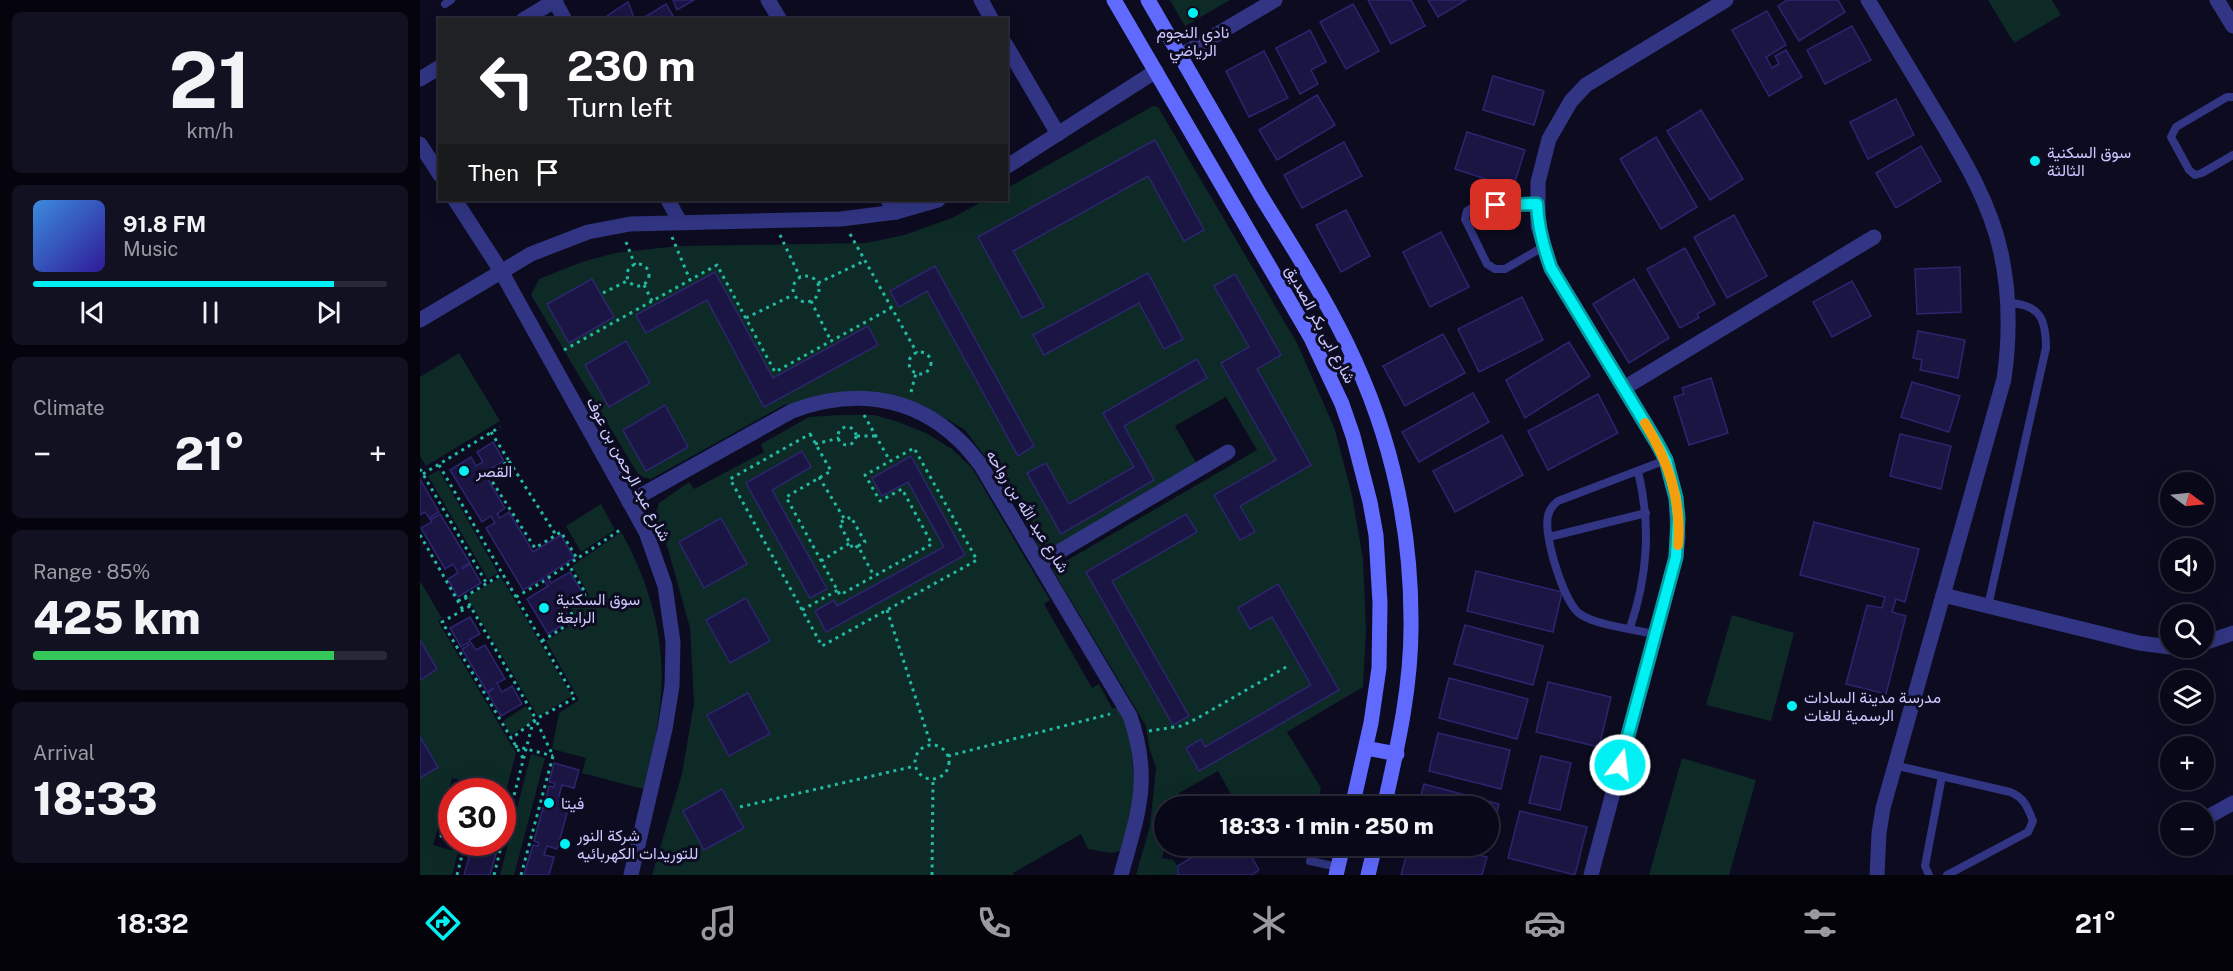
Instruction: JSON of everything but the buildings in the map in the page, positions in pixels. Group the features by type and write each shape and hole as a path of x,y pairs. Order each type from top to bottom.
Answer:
{"main road":[{"name":"شارع ابى بكر الصديق","path":"1114,0 1311,338 1328,370 1356,447 1368,491 1376,535 1380,603 1379,668 1371,723 1354,796"},
{"name":"شارع ابى بكر الصديق","path":"1148,0 1336,321 1372,402 1395,477 1405,531 1412,620 1410,665 1397,754 1387,796"},
{"path":"1328,370 1355,361"},
{"path":"1365,748 1397,754"},
{"path":"1337,871 1341,856"},
{"path":"1368,875 1373,856"}],"street":[{"path":"526,18 555,0 564,18"},
{"path":"768,0 779,18"},
{"path":"981,0 991,18"},
{"path":"1180,56 1275,0"},
{"path":"1591,875 1676,557 1678,537 1676,498 1666,460 1551,268 1538,226 1538,182 1549,139 1565,110 1586,85 1726,0"},
{"path":"1869,0 1960,153 1984,201 2001,252 2008,303 2004,379 1894,765 1880,825 1877,875"},
{"path":"2217,0 2233,26"},
{"path":"1008,48 1058,134"},
{"path":"420,79 438,68"},
{"path":"1008,166 1155,71"},
{"path":"420,144 438,171"},
{"name":"شارع عبد الرحمن بن عوف","path":"456,201 501,272 646,532 665,586 674,664 669,707 631,875"},
{"path":"668,201 673,222"},
{"path":"420,320 550,245 588,232 619,226 673,222 842,219 892,206 930,201"},
{"path":"1624,388 1874,237"},
{"name":"شارع عبد الله بن رواحه","path":"629,502 792,411 833,399 872,398 907,407 935,421 960,440 980,464 1127,710 1140,748 1143,786 1121,875"},
{"path":"1040,563 1228,452"},
{"path":"1943,595 2139,644 2160,646"},
{"path":"2214,640 2233,633"},
{"path":"2214,814 2233,803"}],"lane":[{"path":"2233,97 2227,98 2176,127 2171,137 2189,170 2196,175 2233,155"},
{"path":"1537,204 1475,206 1467,211 1465,219 1487,264 1495,269 1505,269 1543,247"},
{"path":"1988,606 2046,348 2043,326 2034,309 2024,303 2008,303"},
{"path":"1656,634 1588,618 1573,608 1558,575 1547,524 1548,516 1558,501 1666,460"},
{"path":"1630,628 1643,582 1646,558 1646,513 1638,471"},
{"path":"1549,537 1646,513"},
{"path":"1894,765 2015,794 2025,802 2033,821 2028,832 1947,875"},
{"path":"1929,875 1925,866 1942,776"},
{"path":"1310,861 1337,871"}],"path":[{"path":"842,219 917,353"},
{"path":"772,220 800,277"},
{"path":"673,222 690,280"},
{"path":"619,226 635,265"},
{"path":"818,283 864,261"},
{"path":"635,265 642,265 649,272 644,285 637,286 629,280 628,273 635,265"},
{"path":"549,358 717,265 775,372 891,308"},
{"path":"808,276 818,283 819,291 811,301 803,302 794,295 794,283 800,277 808,276"},
{"path":"603,293 629,280"},
{"path":"644,285 652,301"},
{"path":"746,318 794,295"},
{"path":"811,301 831,341"},
{"path":"917,353 923,353 930,361 928,370 922,374 913,372 909,366 910,360 917,353"},
{"path":"855,398 890,461"},
{"path":"423,474 500,427"},
{"path":"847,427 853,428 856,436 855,442 847,445 841,443 838,438 841,429 847,427"},
{"path":"491,432 556,534"},
{"path":"810,434 831,471 786,497 840,595 932,544 902,489 880,501 866,475 890,461 914,448 977,560 822,646 730,479 810,434"},
{"path":"856,436 875,436"},
{"path":"815,444 838,438"},
{"path":"509,461 488,475 535,548 561,532 578,560"},
{"path":"439,465 575,698 536,719 511,739"},
{"path":"420,469 487,584"},
{"path":"819,477 845,520"},
{"path":"851,517 865,542 853,549 839,523 845,520 851,517"},
{"path":"516,597 578,560 620,530"},
{"path":"420,535 463,610"},
{"path":"821,561 850,543"},
{"path":"858,546 874,576"},
{"path":"542,641 575,620 567,605 586,594 569,565"},
{"path":"458,601 502,574"},
{"path":"802,610 838,590"},
{"path":"465,597 536,719 553,756 521,875"},
{"path":"470,606 442,622 524,760"},
{"path":"886,610 931,745"},
{"path":"1136,732 1181,726 1286,668"},
{"path":"948,756 1127,710"},
{"path":"516,790 536,719"},
{"path":"931,745 939,746 948,756 946,771 933,779 924,777 915,766 921,748 931,745"},
{"path":"515,746 553,756"},
{"path":"740,807 915,766"},
{"path":"932,875 933,779"},
{"path":"457,875 462,856"},
{"path":"494,875 499,856"}],"green space":[{"name":"نادي النجوم الرياضي","path":"1170,0 1230,0 1185,26"},
{"path":"1988,0 2052,0 2061,15 2014,43"},
{"path":"1153,106 1158,107 1297,343 1334,427 1352,495 1363,559 1366,631 1363,687 1287,732 1321,788 1319,796 1232,796 1218,771 1179,793 1178,796 1154,796 1154,856 1173,860 1178,866 1178,875 1136,875 1150,826 1156,768 1149,747 1146,726 1052,569 1257,450 1226,397 1175,426 1198,466 1044,557 1006,485 965,430 923,405 881,396 828,395 784,405 651,479 639,476 531,295 539,279 582,262 615,253 678,246 866,243 904,235 952,218 983,201 1008,201 1008,187"},
{"path":"459,353 500,421 426,466 420,456 420,377"},
{"path":"874,415 899,422 928,434 952,449 972,468 1050,600 1044,604 1092,688 1099,684 1112,708 1127,709 1135,787 1125,850 1112,853 1088,849 1081,834 1013,873 1014,875 652,875 682,774 694,703 690,628 668,549 655,516 659,503 689,482 694,489 764,452 761,444 809,417"},
{"path":"439,470 498,573 488,579 428,476"},
{"path":"601,504 615,530 581,552 566,526"},
{"path":"621,532 647,589 661,652 662,673 658,718 643,789 582,773 586,758 552,749 559,713 579,700 546,641 578,621 571,606 589,595 572,566"},
{"path":"501,577 572,696 538,717 467,597"},
{"path":"420,581 442,618 438,621 516,753 509,778 438,778 438,827 433,845 438,846 438,856 457,856 452,875 420,875"},
{"path":"1732,615 1794,633 1771,721 1706,705"},
{"path":"526,706 533,716 531,723 511,735 503,721"},
{"path":"531,754 545,758 514,875 500,875 505,856 516,856 516,813"},
{"path":"1682,758 1756,780 1729,875 1649,875"}],"slow traffic":[{"path":"1645,423 1666,460 1672,479 1678,518 1678,545"}],"place":[{"name":"نادي النجوم الرياضي","path":"1193,13"},
{"name":"سوق السكنية الثالثة","path":"2035,161"},
{"name":"القصر","path":"464,471"},
{"name":"سوق السكنية الرابعة","path":"544,608"},
{"name":"مدرسة مدينة السادات الرسمية للغات","path":"1792,706"},
{"name":"فيتا","path":"549,803"},
{"name":"شركة النور للتوريدات الكهربائيه","path":"565,844"}],"route":[{"path":"1496,205 1537,204 1538,226 1551,268 1657,443 1672,479 1678,518 1676,557 1620,765"}]}
